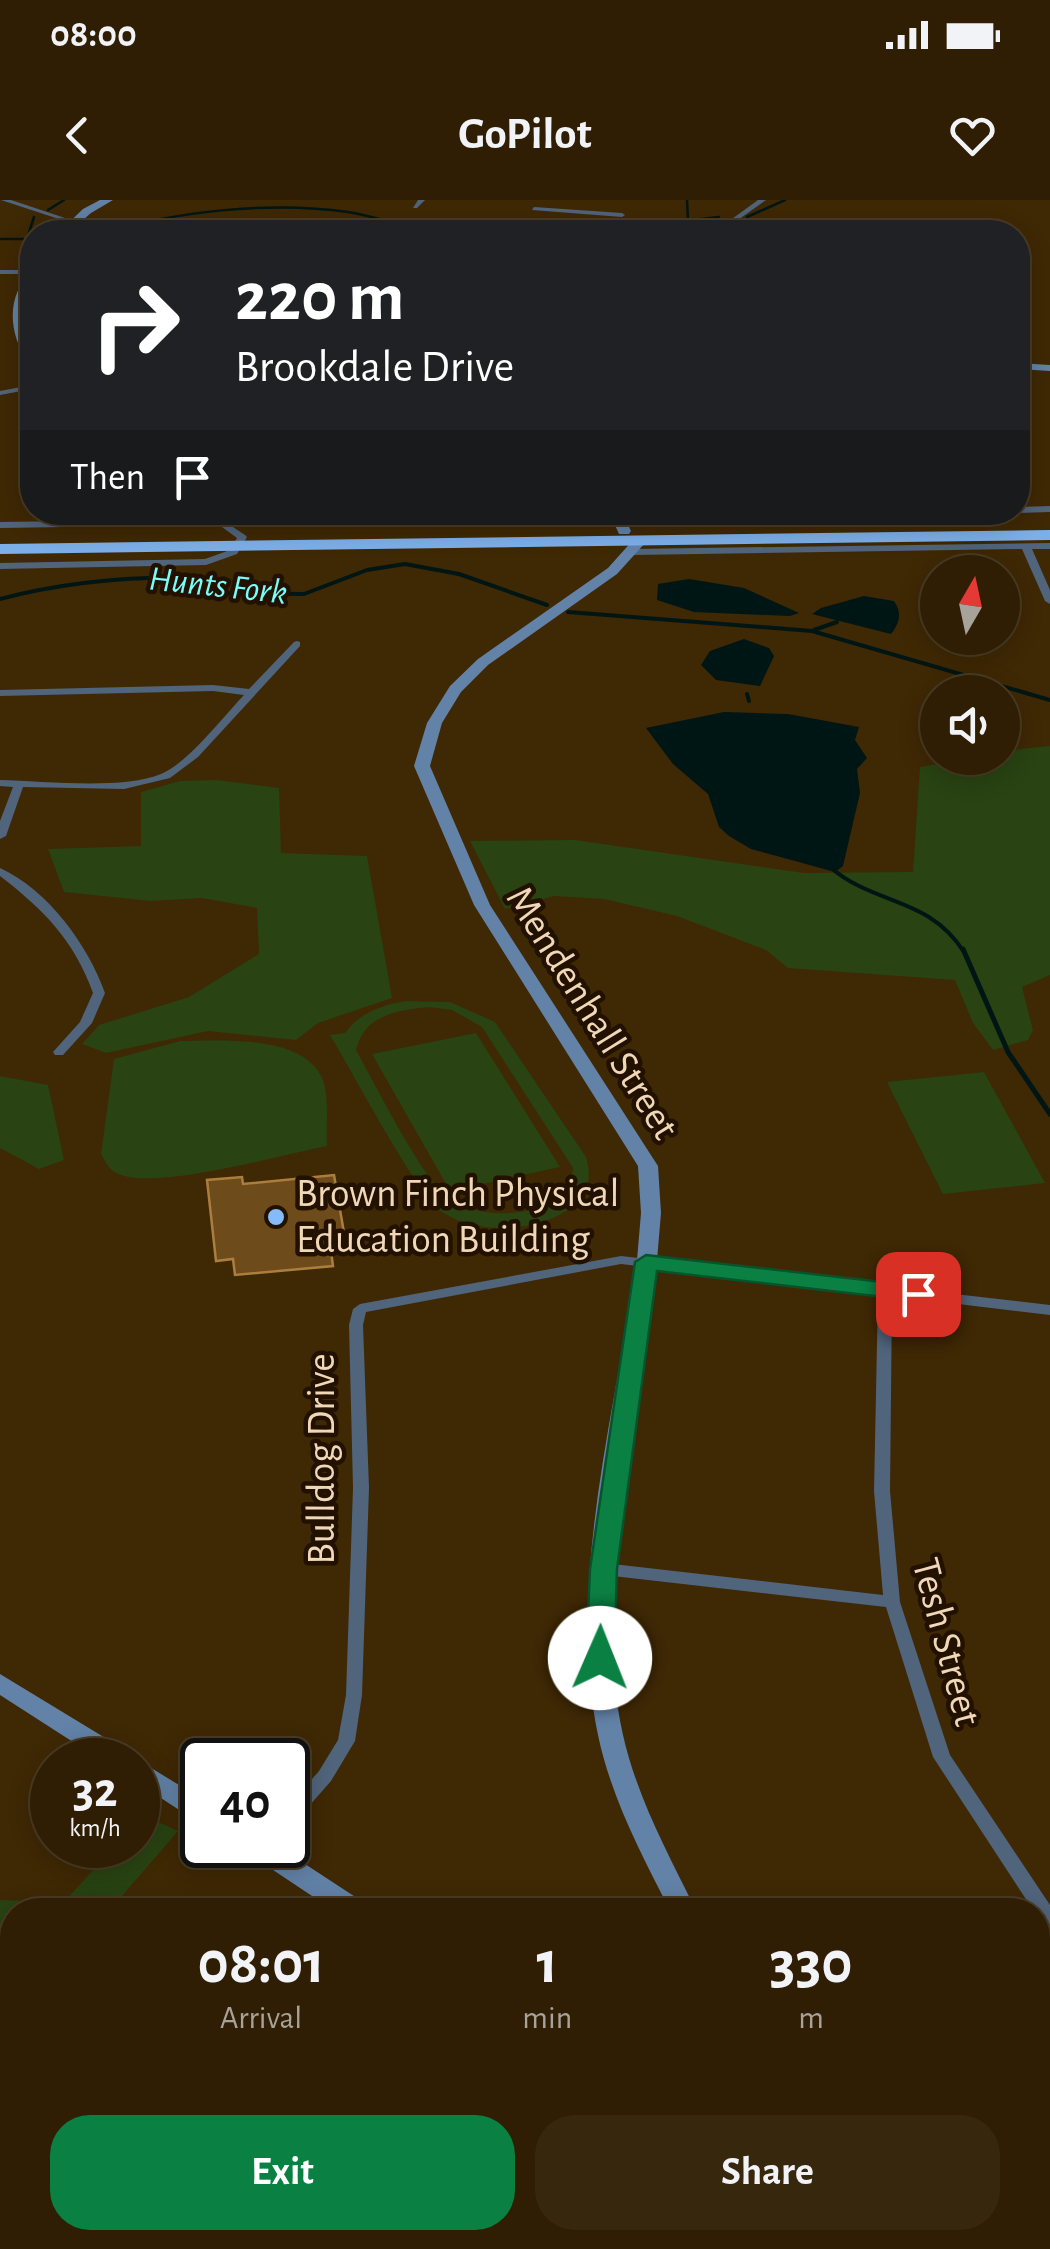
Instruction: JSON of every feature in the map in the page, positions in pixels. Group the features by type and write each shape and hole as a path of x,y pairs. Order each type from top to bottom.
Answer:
{"highway":[{"path":"0,540 517,543 626,531 645,537 716,531 1050,526"},
{"path":"0,549 626,531 1050,535"}],"street":[{"path":"4,200 67,220"},
{"path":"76,220 108,200"},
{"path":"527,220 541,200"},
{"path":"734,220 762,200"},
{"path":"534,209 622,215"},
{"path":"20,306 16,337 20,342"},
{"path":"0,566 206,562 234,552 241,541 224,525"},
{"path":"626,531 691,525"},
{"path":"626,531 1050,546"},
{"name":"Mendenhall Street","path":"626,531 597,585 485,658 440,715 422,766 482,904 648,1166 652,1197 646,1262 604,1569 600,1658 610,1734 636,1817 677,1898"},
{"path":"1026,547 1050,601"},
{"path":"0,783 124,786 166,776 194,755 248,692 298,644"},
{"path":"0,692 214,688 248,692"},
{"path":"0,836 19,784"},
{"path":"0,871 50,908 90,962 99,993 86,1023 60,1052"},
{"name":"Bulldog Drive","path":"310,1793 346,1741 354,1696 361,1488 356,1325 360,1310 621,1260 646,1262"},
{"path":"646,1262 1050,1310"},
{"name":"Tesh Street","path":"885,1290 882,1491 892,1602 942,1757 1035,1898"},
{"path":"604,1569 892,1602"},
{"path":"0,1683 86,1738"},
{"path":"292,1868 336,1898"}],"green space":[{"path":"1050,746 1050,975 1022,987 1033,1030 1028,1040 993,1050 973,1023 955,980 788,968 766,950 677,916 604,899 554,896 505,909 470,841 575,840 804,873 913,872 920,767 920,775 1020,775 1020,749"},
{"path":"217,780 279,788 281,853 367,856 392,998 318,1023 296,1040 208,1031 106,1053 82,1044 99,1025 189,997 259,954 257,908 202,898 151,901 64,892 48,849 141,846 141,792 180,781"},
{"path":"406,1001 450,1002 495,1022 586,1157 588,1183 576,1204 548,1220 502,1228 455,1219 431,1201 330,1035 345,1033 364,1015","holes":["429,1007 452,1010 482,1027 573,1168 565,1189 549,1203 500,1213 475,1210 445,1195 411,1148 356,1050 366,1029 384,1016"]},
{"path":"476,1033 560,1167 450,1191 372,1054"},
{"path":"180,1041 261,1043 301,1055 315,1067 324,1083 327,1146 164,1178 114,1172 101,1154 114,1059"},
{"path":"984,1072 1045,1183 943,1194 887,1082"},
{"path":"0,1076 48,1085 64,1160 39,1169 0,1148"},
{"path":"160,1823 178,1831 160,1852"},
{"path":"95,1868 146,1868 120,1898 68,1898"}],"shaded area":[{"path":"689,579 744,588 799,613 790,616 694,612 657,600 658,584"},
{"path":"864,596 894,601 899,618 891,634 812,614 821,608"},
{"path":"744,639 769,648 774,656 760,686 716,680 701,665 710,651"},
{"path":"724,712 788,714 859,727 855,740 867,758 857,769 860,793 843,866 835,872 751,849 729,836 719,827 708,794 673,764 646,728"}],"building":[{"name":"Brown Finch Physical Education Building","path":"334,1175 347,1250 331,1251 333,1266 235,1275 233,1259 216,1261 207,1180 242,1177 243,1184"}],"waterway":[{"path":"48,210 64,200"},
{"path":"687,200 688,220"},
{"path":"747,217 785,200"},
{"path":"154,220 285,207 348,212 382,220"},
{"path":"689,220 719,217"},
{"path":"0,239 20,239"},
{"name":"Hunts Fork","path":"0,599 78,584 157,578 210,579 216,581 212,592 216,593 304,594 367,570 405,564 459,574 547,605"},
{"name":"Hunts Fork","path":"568,612 812,631 1050,700"},
{"path":"814,630 837,622"},
{"path":"747,694 749,701"},
{"path":"830,867 847,880 934,921 964,952"},
{"path":"963,949 1008,1052 1050,1114"}],"place":[{"name":"Brown Finch Physical Education Building","path":"276,1217"}],"route":[{"path":"600,1658 604,1569 646,1262 918,1294"}]}
